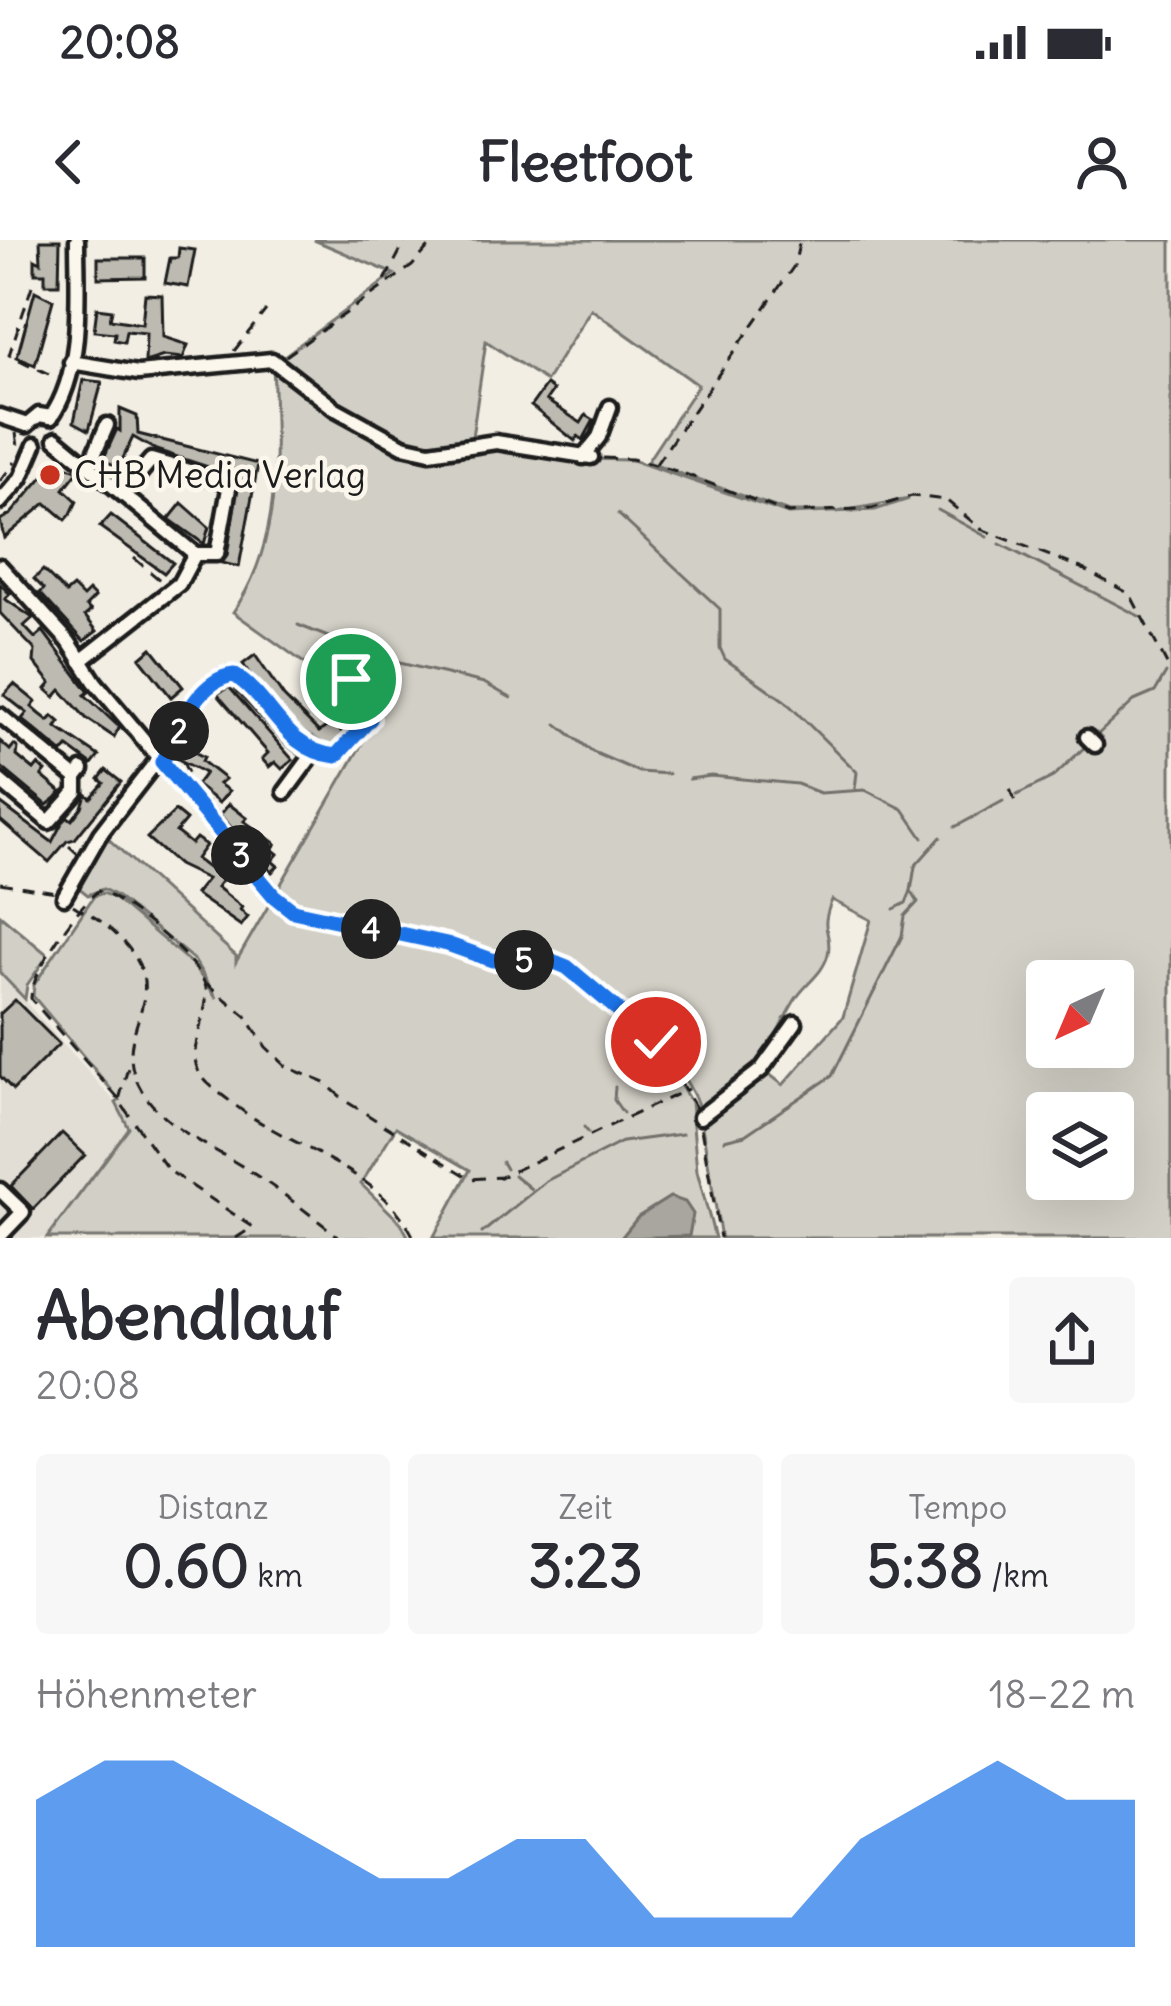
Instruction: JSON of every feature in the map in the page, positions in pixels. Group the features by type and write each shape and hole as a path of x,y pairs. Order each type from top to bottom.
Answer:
{"street":[{"path":"51,417 71,362 77,240"},
{"path":"71,362 138,373 274,364 296,375 334,408 403,446 430,452 496,442 587,457 610,407"},
{"path":"0,416 23,423 39,415 51,417 57,425 56,440"},
{"path":"23,423 35,446 46,447 56,440"},
{"path":"90,464 107,425"},
{"path":"56,440 195,554 217,554 230,483 151,460 123,493"},
{"path":"0,502 21,478 35,446"},
{"path":"81,661 171,590 195,554"},
{"path":"0,566 269,889"},
{"path":"64,897 100,835 160,760 195,703 224,676 234,675 291,737 314,754 286,792"},
{"path":"0,781 50,822 76,792 79,774 2,711"},
{"path":"700,1117 761,1070 795,1024"},
{"path":"0,1190 23,1212 0,1236"}],"path":[{"path":"383,284 406,240"},
{"path":"274,364 412,266 435,240"},
{"path":"655,466 794,266 800,240"},
{"path":"32,286 9,356 67,382"},
{"path":"224,364 266,310"},
{"path":"0,481 20,454 15,430 23,423"},
{"path":"587,457 632,458 788,513 873,508 912,496 946,500 981,529 1081,568 1130,594 1171,672"},
{"path":"134,558 171,590"},
{"path":"314,754 341,753 370,719 351,684 355,673"},
{"path":"1010,789 1016,804"},
{"path":"0,883 54,891 64,897"},
{"path":"269,889 293,911 308,915 447,944 492,960 552,961 567,967 656,1042 688,1089 700,1117 720,1238"},
{"path":"236,1238 254,1227 183,1184 31,999 32,984 79,910 98,891 116,897 193,963 205,982 246,1016 266,1047 287,1067 326,1083 346,1102 471,1179 501,1177 688,1089"},
{"path":"79,910 113,931 146,982 119,1101"},
{"path":"205,982 198,1070 253,1120 371,1188 404,1220 414,1238"},
{"path":"130,1062 140,1088 159,1113 254,1174 340,1238"}],"shaded area":[{"path":"314,240 1171,240 1171,1238 721,1238 701,1121 764,1070 783,1085 843,1017 871,920 832,900 823,967 795,1000 755,1065 758,1069 701,1113 678,1069 627,1014 568,966 553,959 527,959 565,968 654,1044 691,1102 697,1171 715,1238 433,1238 470,1170 396,1127 361,1184 401,1223 409,1238 47,1238 129,1128 116,1103 120,1100 33,996 34,985 94,896 103,893 114,898 192,964 217,998 194,960 116,896 103,889 88,895 74,884 103,834 236,956 236,962 378,716 233,612 261,555 269,524 275,460 273,363 332,409 402,448 429,453 496,443 583,459 632,460 788,514 831,512 789,512 647,462 698,385 591,309 546,381 486,341 471,444 413,447 388,438 339,408 280,359 394,274","holes":["909,499 875,510 839,512"]},
{"path":"0,915 48,955 27,985 25,999 0,973"},
{"path":"0,973 116,1103 129,1128 47,1238 0,1238"},
{"path":"670,1197 685,1202 693,1214 689,1236 621,1238 638,1217"}],"building":[{"path":"40,240 60,240 59,284 45,284 45,273 35,273 35,259 41,262"},
{"path":"179,248 195,250 188,287 165,283 170,258 178,258"},
{"path":"98,258 145,258 145,277 98,278"},
{"path":"35,291 53,300 35,365 17,357"},
{"path":"145,294 162,295 163,337 188,345 183,358 164,356 145,362 146,333 126,331 124,342 114,340 115,333 94,331 97,308 112,310 110,319 142,324"},
{"path":"83,380 102,382 89,430 74,422"},
{"path":"546,385 553,390 546,400 581,423 586,415 594,420 583,440 578,436 575,441 531,406"},
{"path":"120,409 137,416 138,434 258,464 239,567 222,563 239,477 156,450 133,437 119,467 103,460 117,429 120,431"},
{"path":"56,461 78,471 64,489 77,501 71,514 66,520 46,503 4,538 0,520 11,514"},
{"path":"182,503 209,527 204,544 169,519"},
{"path":"111,515 173,563 164,573 100,527"},
{"path":"43,570 66,593 73,587 83,597 89,591 95,597 86,606 91,611 85,616 97,631 84,641 40,593 44,589 34,579"},
{"path":"0,584 10,594 5,599 33,618 24,626 35,638 43,631 89,692 85,695 119,727 114,737 86,718 61,690 55,697 46,689 51,683 34,662 35,650 0,613"},
{"path":"152,648 183,687 171,697 140,658"},
{"path":"255,655 284,697 319,732 332,723 345,735 333,749 298,729 255,682 243,664"},
{"path":"14,684 36,702 32,707 40,714 49,721 53,716 60,722 56,727 99,756 92,765 68,747 63,753 22,719 27,713 4,695"},
{"path":"229,687 293,760 282,769 275,762 269,767 262,759 268,753 217,694"},
{"path":"0,741 10,750 14,745 18,748 17,756 34,770 38,765 46,771 42,776 61,792 56,798 47,805 0,766"},
{"path":"182,746 204,757 202,761 225,779 219,784 229,791 219,803 196,785 205,773 176,758"},
{"path":"106,770 121,782 75,839 67,841 49,862 0,820 0,803 52,842 62,823 68,817 72,820 82,807 86,794 91,798 104,783 99,779"},
{"path":"229,804 276,844 272,849 278,854 272,861 278,866 272,872 220,815"},
{"path":"175,811 186,820 176,832 191,844 196,838 206,845 196,859 212,871 218,864 228,872 217,887 242,907 248,917 241,926 195,894 207,879 178,865 147,838"},
{"path":"15,1000 59,1044 13,1090 0,1076 0,1014"},
{"path":"62,1133 85,1155 33,1209 11,1186"}],"waterway":[{"path":"938,510 987,537"},
{"path":"618,514 720,609 720,648 725,659 785,701 857,772 855,789"},
{"path":"1000,544 1141,617"},
{"path":"298,625 383,659 484,683 511,698"},
{"path":"1095,737 1134,701 1155,692 1166,673"},
{"path":"557,724 593,752 639,772 668,774"},
{"path":"1017,795 1053,777 1088,744"},
{"path":"689,779 711,776 797,784 820,793 865,790 903,809 923,838"},
{"path":"955,827 1003,801"},
{"path":"724,1140 745,1135 832,1076 902,936 905,916 918,902 911,891 915,866 941,837"},
{"path":"894,909 906,903 911,891"},
{"path":"615,1087 614,1100 623,1113"},
{"path":"584,1127 588,1132"},
{"path":"482,1233 546,1181 622,1142 682,1134"},
{"path":"502,1162 506,1169"},
{"path":"514,1175 531,1189"}],"place":[{"name":"CHB Media Verlag","path":"50,475"}],"route":[{"path":"351,679 353,690 371,714 336,756 314,754 291,737 234,675 224,676 195,703 162,762 274,896 293,911 447,944 492,960 552,961 567,967 656,1042"}]}
